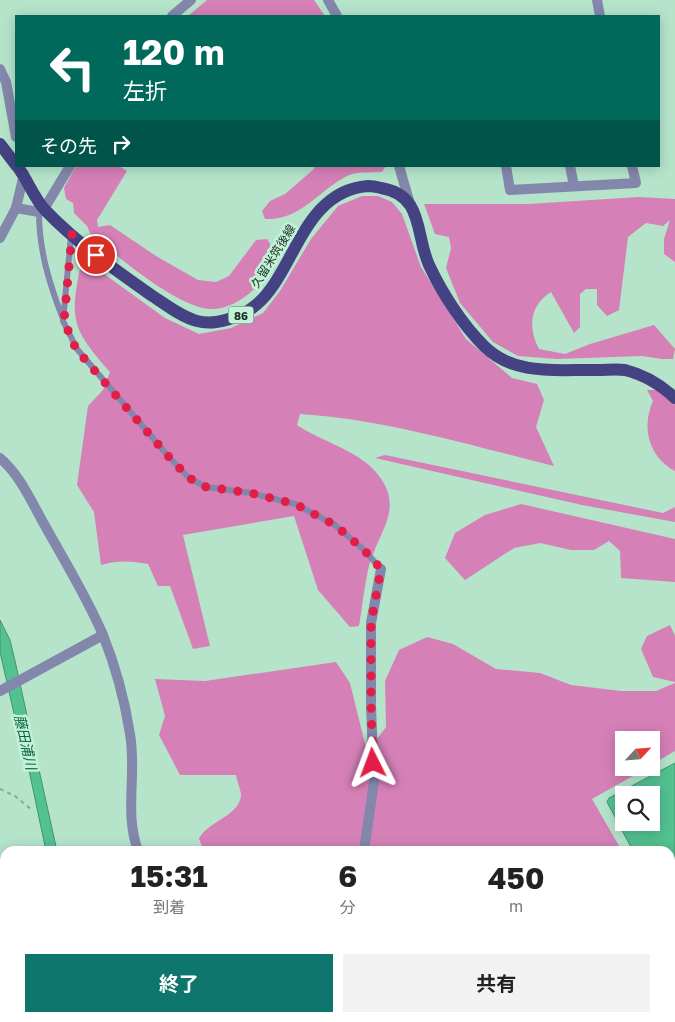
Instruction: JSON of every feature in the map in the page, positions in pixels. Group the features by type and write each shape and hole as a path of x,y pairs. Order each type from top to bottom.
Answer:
{"main road":[{"name":"久留米筑後線","path":"0,144 15,162"},
{"name":"久留米筑後線","path":"20,168 42,210 108,265 170,308 198,322 220,321 239,315 255,306 270,291 295,244 321,209 336,198 368,186 394,190 410,204"},
{"path":"410,204 417,218 428,263 454,307 485,347 510,365 528,369 623,370 656,381 675,398"}],"street":[{"path":"173,15 191,0"},
{"path":"328,0 337,15"},
{"path":"596,0 600,15"},
{"path":"0,68 6,82 15,132"},
{"path":"16,208 42,210 69,167"},
{"path":"398,167 410,204"},
{"path":"506,167 510,190 636,182 632,167"},
{"path":"570,167 574,186"},
{"path":"0,238 16,208 20,168"},
{"path":"0,458 9,465 20,480 66,562 103,635 130,735 133,774 130,809 132,835 136,846"},
{"path":"365,846 374,782 371,706 371,623 381,569"},
{"path":"0,691 103,635"}],"lane":[{"path":"42,210 42,257 50,287 76,349 189,478 206,487 251,493 295,504 335,525 364,550 381,569"},
{"path":"64,321 72,234"}],"path":[{"path":"0,789 15,796 32,810"}],"shaded area":[{"path":"207,0 314,0 324,15 189,15"},
{"path":"75,167 121,167 127,171 97,220 98,227 110,225 156,256 198,280 216,282 229,276 256,240 267,239 275,251 265,276 254,290 226,307 212,309 198,307 165,291 131,267 90,233 87,226 74,213 73,203 66,199 64,188"},
{"path":"314,167 385,167 382,172 351,174 299,210 277,218 265,219 262,211 270,201 285,194"},
{"path":"362,196 378,196 392,202 402,214 421,267 466,339 512,378 537,384 544,400 536,427 554,466 395,427 363,421 300,414 297,425 365,462 373,469 389,495 390,507 387,519 368,570 359,626 350,627 318,590 294,516 183,535 210,646 193,649 170,586 158,586 148,564 113,562 101,565 94,512 77,485 88,406 103,390 110,372 87,343 80,332 76,320 76,295 82,258 165,318 199,334 231,328 263,313 280,291 311,239 338,206"},
{"path":"639,197 675,199 675,262 664,254 664,239 670,220 663,226 646,223 628,237 619,310 607,316 597,305 597,289 586,289 580,294 580,327 574,333 551,292 538,304 533,318 533,333 539,349 565,354 590,344 654,325 675,349 673,359 642,356 557,359 518,356 493,342 460,303 446,268 451,248 449,237 435,234 424,204 528,204"},
{"path":"647,390 657,390 675,402 675,471 666,465 653,450 648,431 648,421 653,401"},
{"path":"385,455 663,513 675,507 675,522 582,505 375,458"},
{"path":"521,504 675,539 675,582 621,578 620,551 609,541 594,550 571,550 540,543 514,548 465,580 445,558 455,533 485,515"},
{"path":"670,625 675,636 675,682 653,677 641,649 647,636"},
{"path":"427,637 453,644 496,669 540,673 571,685 621,691 656,691 675,683 675,751 660,760 660,731 615,731 615,776 633,776 592,799 619,846 202,846 199,839 203,833 236,808 240,802 241,794 236,775 180,775 159,735 165,716 155,679 205,681 336,662 350,683 367,752 386,727 385,681 399,650"}],"water":[{"name":"藤田浦川","path":"0,620 10,640 56,846 45,846 18,718 15,718 0,652"},
{"path":"675,763 675,846 630,846 622,831 660,831 660,786 632,786 650,776 660,776 660,771"},
{"path":"615,795 615,817 607,802 609,798"}],"route":[{"path":"96,255 72,234 64,321 76,349 123,401 169,457 189,478 206,487 251,493 295,504 335,525 364,550 381,569 371,623 373,763"}]}
